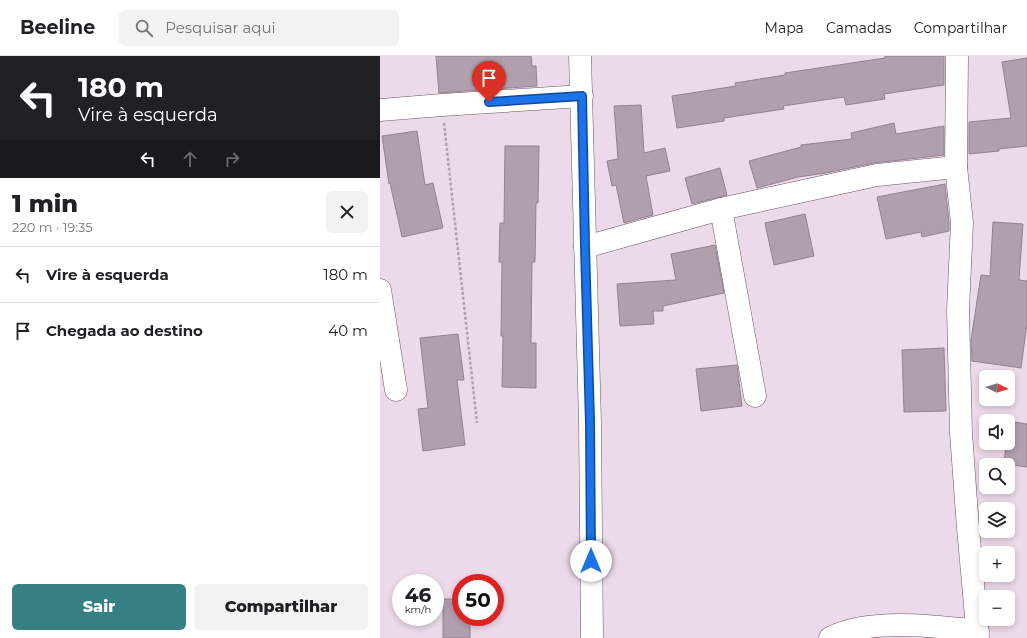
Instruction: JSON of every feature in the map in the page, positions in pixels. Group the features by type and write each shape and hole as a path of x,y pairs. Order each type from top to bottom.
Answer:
{"street":[{"path":"580,56 590,422 592,638"},
{"path":"830,638 836,635 868,627 936,627 978,634 961,433 958,310 962,223 956,167 957,56"},
{"path":"380,110 442,104 582,96"},
{"path":"585,247 721,209 877,175 956,167"},
{"path":"721,209 755,396"},
{"path":"380,290 396,390"}],"path":[{"path":"442,104 477,423"}],"building":[{"path":"436,56 531,56 532,66 536,66 537,86 439,93"},
{"path":"885,56 944,56 944,85 884,94 885,99 846,105 844,97 783,106 784,109 724,118 724,121 677,128 672,96 736,86 735,83 785,75 785,73 885,58"},
{"path":"1027,58 1027,146 969,154 969,122 1011,118 1002,62"},
{"path":"641,105 644,153 665,148 670,171 646,176 653,215 624,223 616,185 612,186 607,161 618,159 614,106"},
{"path":"894,123 896,134 944,126 944,155 874,163 798,177 757,188 749,161 801,147 801,145 852,139 851,133"},
{"path":"417,131 425,185 433,183 443,228 402,237 390,183 389,184 382,136"},
{"path":"505,146 539,146 535,262 532,262 531,343 536,343 536,388 502,387 502,262 499,262 500,223 504,223"},
{"path":"720,168 727,195 692,204 685,178"},
{"path":"945,184 949,231 922,237 921,232 886,239 877,197"},
{"path":"805,214 814,256 774,265 765,223"},
{"path":"993,222 1023,224 1019,280 1027,281 1027,323 1021,368 972,361 971,340 981,275 990,276"},
{"path":"715,245 724,293 663,306 663,311 653,311 654,324 620,326 617,284 676,280 671,254"},
{"path":"458,334 464,380 457,380 465,445 423,451 418,409 428,408 420,338"},
{"path":"944,348 946,411 904,412 902,350"},
{"path":"737,365 742,406 701,411 696,369"},
{"path":"1015,422 1027,424 1027,467 1015,465 1015,458 1005,458 1005,450 1015,450"},
{"path":"444,599 452,599 452,626 470,626 470,638 443,638"}],"route":[{"path":"489,102 582,96 590,422 591,561"}]}
